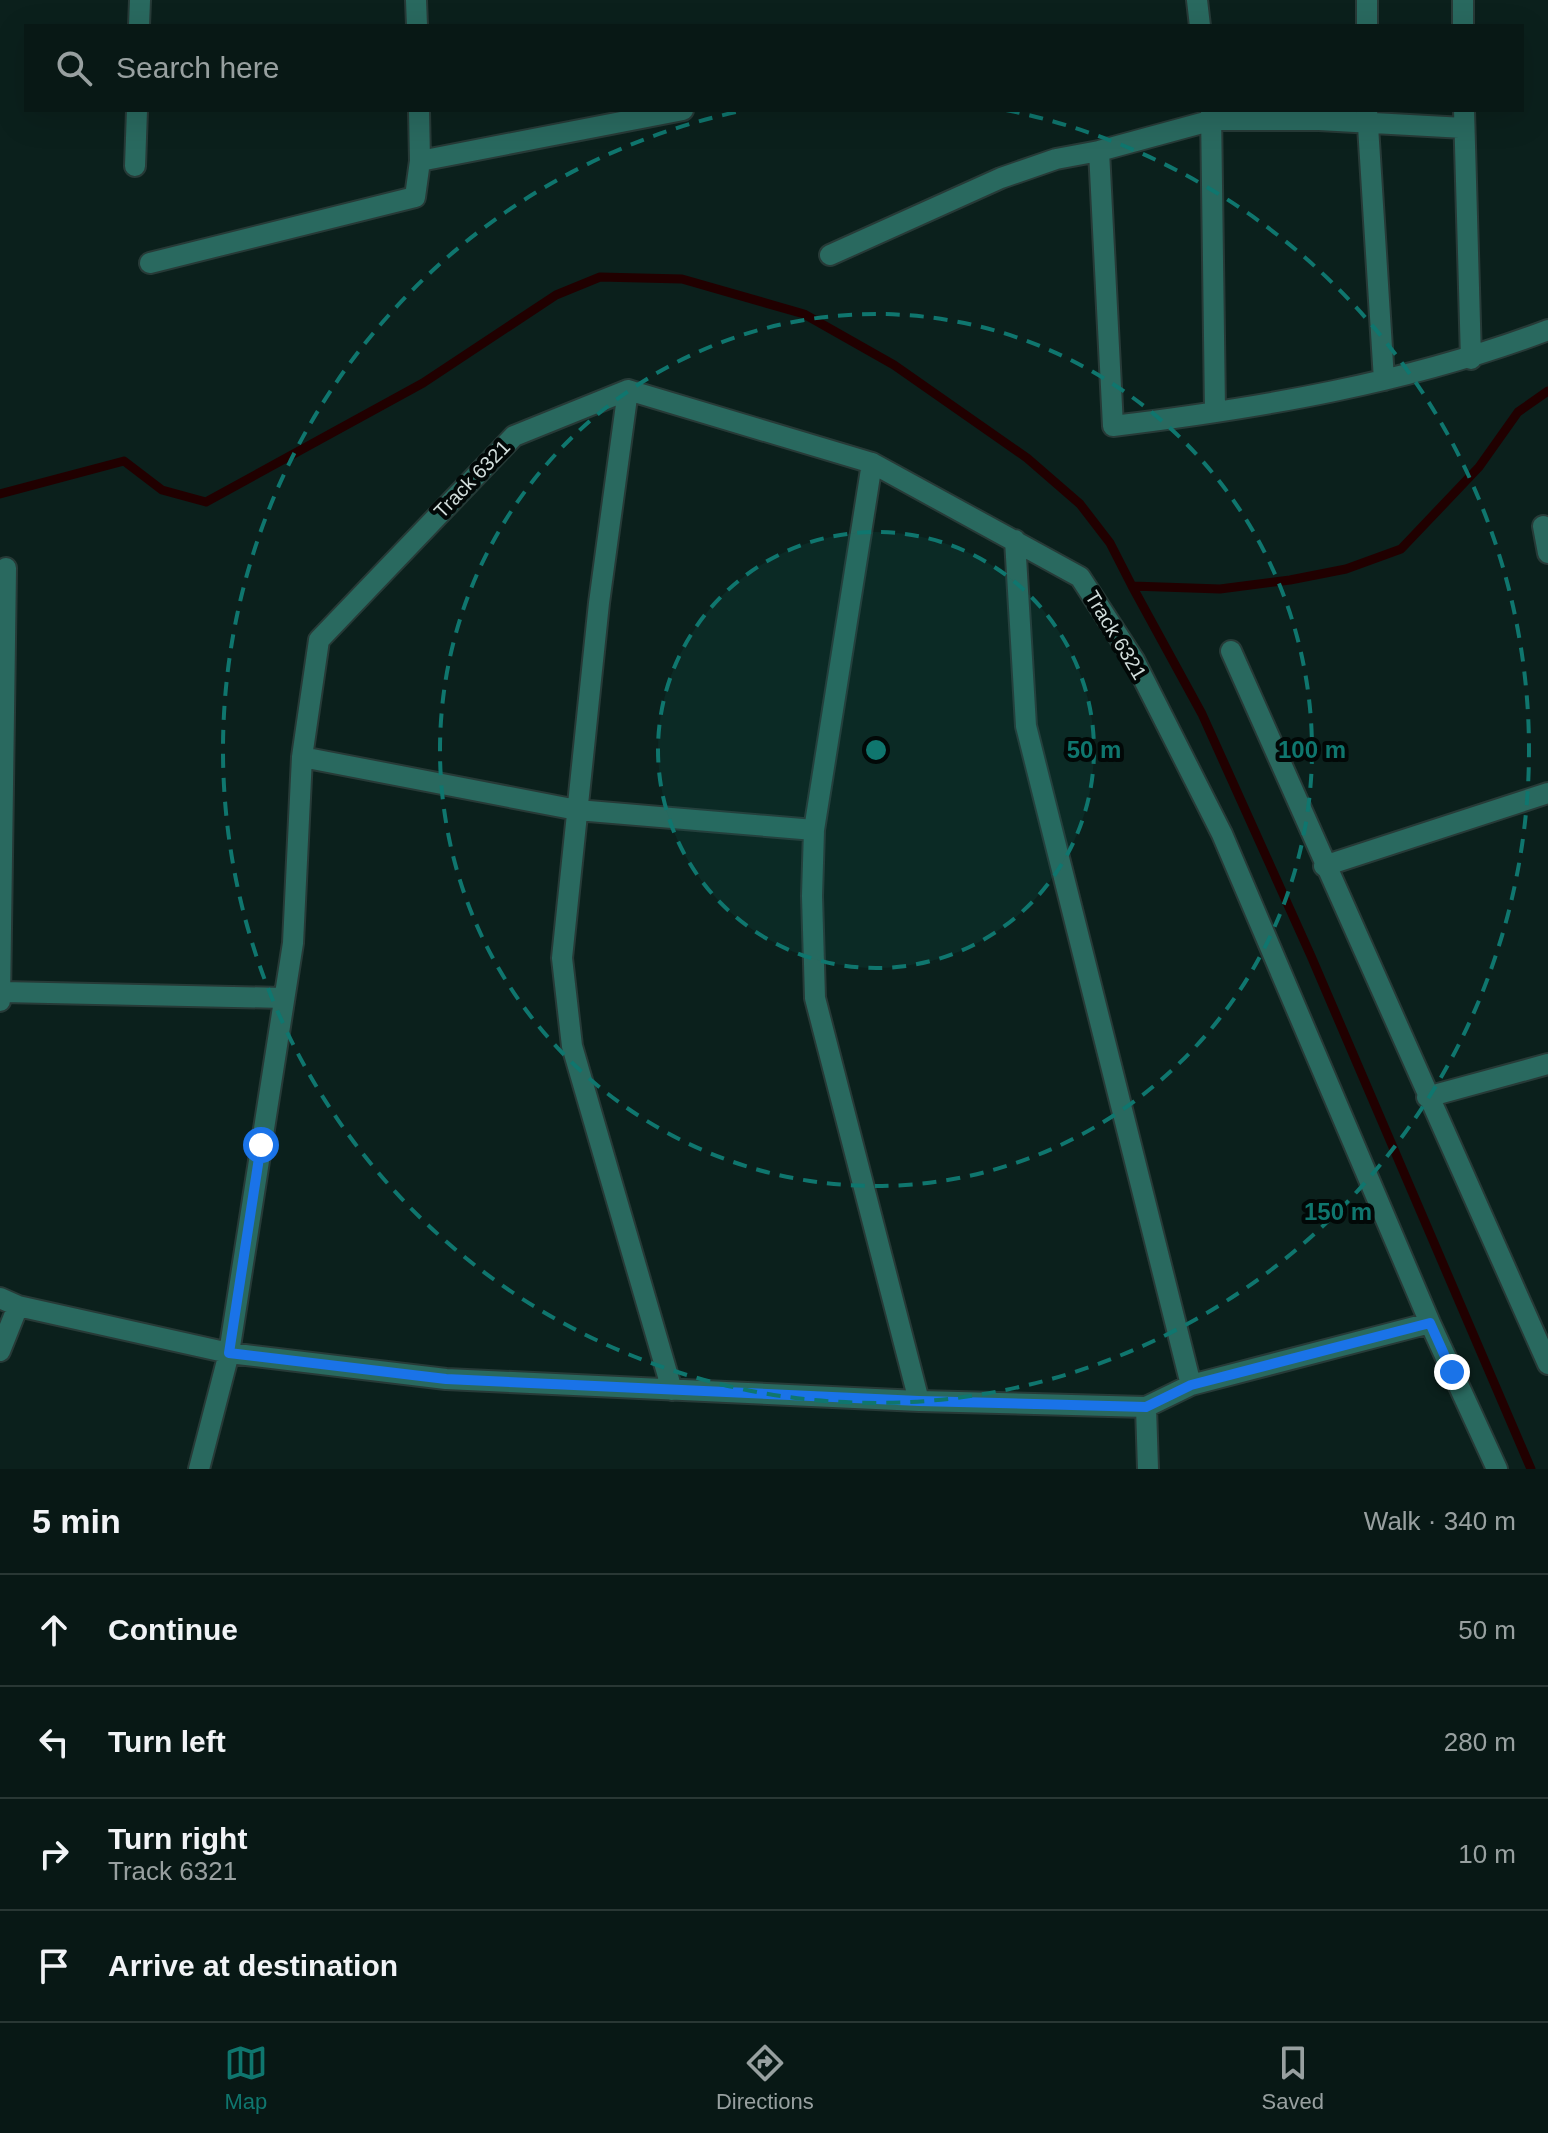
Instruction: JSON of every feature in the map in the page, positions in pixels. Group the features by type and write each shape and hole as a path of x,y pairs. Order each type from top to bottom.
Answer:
{"street":[{"path":"139,24 140,0"},
{"path":"416,0 417,24"},
{"path":"1197,0 1200,24"},
{"path":"1367,0 1367,24"},
{"path":"1463,0 1463,24"},
{"path":"135,166 137,112"},
{"path":"150,263 415,197 420,161 419,112"},
{"path":"420,161 673,112"},
{"path":"1212,115 1215,411"},
{"path":"830,255 1001,178 1056,159 1099,151 1212,115 1319,120 1464,119 1471,359"},
{"path":"1366,118 1384,380"},
{"path":"1099,151 1113,426 1332,394 1471,359 1548,330"},
{"path":"628,390 599,603 562,958 572,1046 672,1390"},
{"name":"Track 6321","path":"302,757 319,640 514,436 628,390 872,463 1080,577 1134,660 1222,834 1430,1323 1497,1469"},
{"path":"872,463 814,830 815,998 919,1401"},
{"path":"1543,526 1548,553"},
{"path":"1015,540 1026,726 1191,1385"},
{"path":"6,568 2,996 284,998"},
{"path":"1231,651 1548,1364"},
{"path":"199,1469 229,1353 293,943 302,757 577,810 814,830"},
{"path":"1324,866 1548,793"},
{"path":"1427,1097 1548,1064"},
{"path":"0,1351 9,1302 229,1353 446,1379 919,1401 1146,1407 1191,1385 1430,1323"},
{"path":"1146,1407 1148,1469"}],"waterway":[{"path":"0,494 124,461 162,490 206,502 423,383 556,295 600,277 682,279 804,314 894,365 1027,458 1080,504 1110,543 1132,586 1220,589 1290,580 1346,569 1401,549 1479,467 1518,412 1548,391"},
{"path":"1132,586 1202,714 1311,956 1531,1469"}],"route":[{"path":"261,1145 229,1353 446,1379 919,1401 1146,1407 1191,1385 1430,1323 1452,1372"}]}
